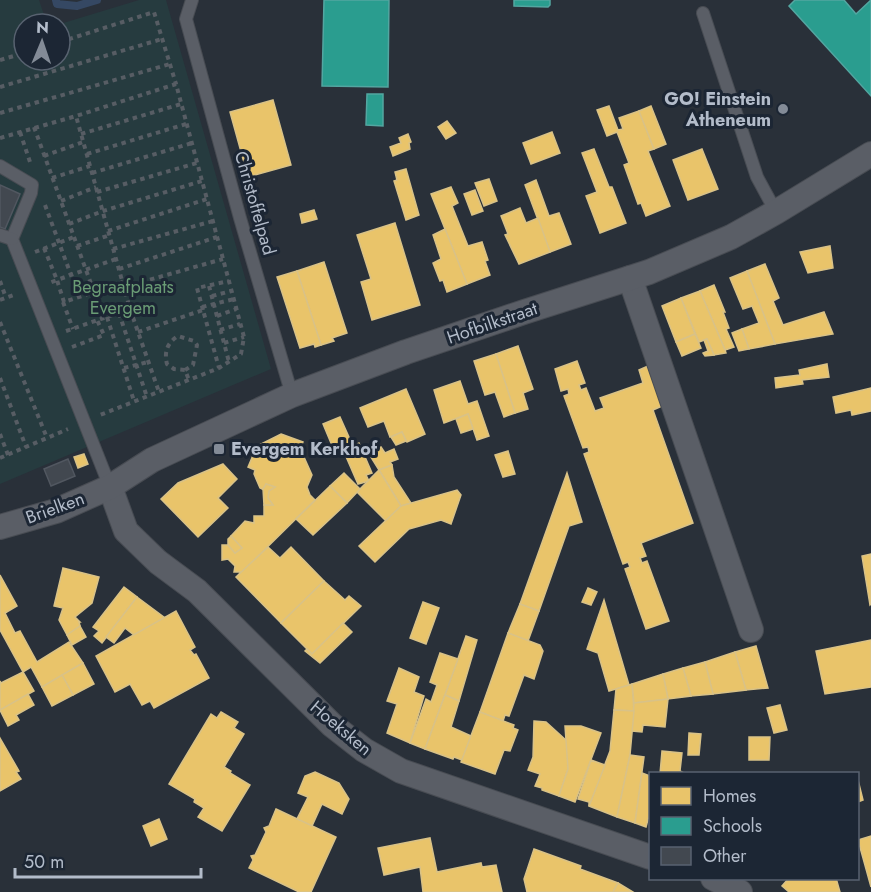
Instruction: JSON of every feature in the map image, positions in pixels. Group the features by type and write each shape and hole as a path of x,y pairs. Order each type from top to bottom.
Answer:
{"street":[{"name":"Hofbilkstraat","path":"110,487 152,460 292,395 406,352 630,278 731,237 871,154"},
{"path":"630,278 751,630"},
{"name":"Brielken","path":"0,527 56,512 110,487"},
{"name":"Hoeksken","path":"110,487 126,531 158,562 197,591 332,724 364,750 401,771 649,856"},
{"path":"715,880 740,892"}],"lane":[{"name":"Christoffelpad","path":"192,0 186,19 240,218 292,395"},
{"path":"703,13 757,177 776,212"},
{"path":"0,166 32,184 31,193 12,239 110,487"},
{"path":"0,234 12,239"}],"path":[{"path":"0,458 219,368 241,354 244,337 176,84 154,12 72,38"},
{"path":"0,87 162,39"},
{"path":"0,113 170,64"},
{"path":"0,138 176,84"},
{"path":"81,135 181,104"},
{"path":"76,116 130,309 159,392"},
{"path":"87,154 186,124"},
{"path":"34,128 124,368 134,401"},
{"path":"45,156 83,142"},
{"path":"92,172 192,143"},
{"path":"61,201 197,163"},
{"path":"52,178 90,166"},
{"path":"69,224 103,211 202,181"},
{"path":"77,246 207,199"},
{"path":"44,201 71,275"},
{"path":"114,249 213,221"},
{"path":"74,237 44,248 64,302 123,284 223,259"},
{"path":"119,269 217,237"},
{"path":"57,280 116,259"},
{"path":"0,281 6,298"},
{"path":"219,368 197,288 229,281"},
{"path":"209,286 229,362"},
{"path":"212,296 231,291"},
{"path":"138,332 234,299"},
{"path":"51,336 130,309"},
{"path":"217,316 236,309"},
{"path":"119,313 147,397"},
{"path":"57,353 104,335 98,320"},
{"path":"0,322 47,438"},
{"path":"220,330 240,324"},
{"path":"178,336 194,341 197,345 193,365 185,370 174,369 167,364 165,356 171,341 178,336"},
{"path":"224,343 244,337"},
{"path":"124,368 148,362"},
{"path":"185,370 189,380"},
{"path":"0,378 27,447"},
{"path":"0,434 8,455"}],"green space":[{"name":"Begraafplaats Evergem","path":"0,0 39,0 43,12 12,12 12,72 72,72 72,20 139,0 166,0 271,369 0,484"}],"building: Homes":[{"path":"273,100 291,165 248,177 230,112"},
{"path":"609,106 618,130 623,129 619,118 639,111 654,149 648,151 670,206 646,216 641,203 638,204 624,165 629,163 617,132 607,136 597,110"},
{"path":"651,106 666,144 654,149 639,111"},
{"path":"447,121 456,133 446,139 438,127"},
{"path":"552,132 560,153 531,164 523,143"},
{"path":"408,134 411,142 409,143 410,149 393,156 390,147 401,143 399,138"},
{"path":"594,149 626,223 600,233 586,196 597,192 582,153"},
{"path":"702,149 718,189 688,200 673,160"},
{"path":"406,169 419,215 406,220 394,181 397,180 395,172"},
{"path":"489,179 497,201 484,206 475,183"},
{"path":"536,180 549,216 559,213 571,244 550,252 525,185"},
{"path":"451,187 458,203 452,206 468,246 482,242 488,260 485,261 490,275 467,284 431,194"},
{"path":"475,190 483,211 472,215 464,194"},
{"path":"520,208 526,223 538,218 550,252 519,264 505,235 508,234 501,216"},
{"path":"314,210 317,219 302,223 300,214"},
{"path":"395,223 420,305 372,320 361,282 371,279 357,235"},
{"path":"445,229 467,284 447,292 433,263 441,259 433,235"},
{"path":"830,246 833,268 808,273 800,252"},
{"path":"324,262 347,333 332,338 334,341 321,345 297,271"},
{"path":"765,264 779,298 773,301 783,325 824,312 833,334 775,344 747,271"},
{"path":"297,271 321,345 315,347 314,344 300,348 277,277"},
{"path":"747,271 775,344 749,349 742,329 759,323 752,306 743,309 730,278"},
{"path":"714,285 725,312 723,312 729,328 726,329 734,347 725,350 700,291"},
{"path":"700,291 726,353 714,355 707,339 699,342 681,298"},
{"path":"681,298 695,334 676,342 662,306"},
{"path":"742,329 749,349 739,351 732,333"},
{"path":"695,334 701,348 682,356 676,342"},
{"path":"707,339 714,355 705,356 703,353 708,351 704,340"},
{"path":"518,346 533,389 523,393 528,409 515,413 496,354"},
{"path":"496,354 515,413 504,417 495,392 485,395 474,361"},
{"path":"577,361 585,383 579,385 581,390 586,388 595,411 604,408 600,398 643,383 639,370 648,366 662,406 653,410 693,523 641,543 646,556 640,558 642,563 647,561 669,621 646,629 625,569 630,567 628,562 623,564 584,454 589,452 588,447 583,448 564,396 569,394 568,389 561,391 555,369"},
{"path":"827,364 829,377 802,380 803,384 776,388 775,378 800,375 799,370"},
{"path":"460,381 468,404 477,401 489,436 477,440 468,414 444,423 434,390"},
{"path":"871,388 871,411 852,415 851,410 836,413 833,397"},
{"path":"406,389 425,434 407,442 402,432 390,437 384,421 368,427 360,408"},
{"path":"468,414 473,429 461,433 456,419"},
{"path":"340,417 353,446 359,443 372,473 366,475 369,481 358,484 344,452 336,455 323,424"},
{"path":"402,432 406,441 396,445 391,437"},
{"path":"281,434 303,442 298,455 304,457 312,475 307,487 315,500 237,577 241,572 234,572 235,566 228,559 222,560 222,545 228,545 235,553 242,548 231,536 245,521 254,523 254,516 264,516 264,505 273,505 268,498 269,491 275,487 266,484 264,490 260,488 254,474 255,470 248,467 254,453 262,455 275,447 274,444 264,448 257,446"},
{"path":"274,444 275,447 262,455 254,453 257,446 264,448"},
{"path":"381,447 385,453 394,449 398,459 390,462 392,465 379,470 369,454"},
{"path":"508,451 515,474 503,477 495,455"},
{"path":"84,454 88,464 78,468 74,457"},
{"path":"223,464 237,479 218,498 228,508 198,537 161,499 178,483"},
{"path":"392,465 394,477 411,503 401,506 379,470"},
{"path":"379,470 401,506 386,521 357,492"},
{"path":"344,473 360,489 347,503 330,486"},
{"path":"567,473 582,522 569,526 539,611 520,604"},
{"path":"266,484 275,487 269,491 268,498 273,505 264,505 263,489"},
{"path":"330,486 347,503 313,535 296,519"},
{"path":"457,490 461,495 451,524 441,520 409,529 375,562 359,546 401,506"},
{"path":"231,536 242,548 235,553 228,545 228,539"},
{"path":"268,547 280,558 291,547 324,581 281,623 236,577"},
{"path":"871,554 871,604 870,605 862,556"},
{"path":"63,568 99,577 92,603 75,617 80,622 80,626 67,635 59,620 63,608 54,606"},
{"path":"0,575 17,606 5,613 15,633 20,631 37,662 69,642 83,663 42,687 31,667 23,672 0,630"},
{"path":"324,581 345,600 349,596 361,606 312,654 281,623"},
{"path":"124,587 137,597 102,643 94,636 99,631 93,627"},
{"path":"588,588 597,592 591,605 582,602"},
{"path":"137,597 165,618 134,635 125,628 114,643 106,637"},
{"path":"604,600 629,685 609,691 598,653 587,649"},
{"path":"423,602 439,608 426,644 410,638"},
{"path":"520,604 539,611 528,641 508,633"},
{"path":"176,611 195,647 190,650 194,655 196,654 209,678 154,708 150,701 142,705 130,684 115,692 96,656"},
{"path":"343,623 352,632 320,663 305,651 307,649 312,654"},
{"path":"80,626 86,637 72,645 67,635"},
{"path":"508,633 540,645 543,651 534,679 524,675 509,716 505,715 503,721 480,712"},
{"path":"466,636 477,640 459,701 445,695"},
{"path":"871,640 871,687 825,694 816,651"},
{"path":"756,646 768,688 746,690 735,652"},
{"path":"735,652 746,690 713,694 705,662"},
{"path":"440,653 458,659 425,749 410,743 426,699 431,702 437,685 430,682"},
{"path":"705,662 713,694 691,696 683,668"},
{"path":"83,663 94,684 73,695 62,675"},
{"path":"399,668 419,677 414,692 424,696 410,743 387,733 397,704 387,701"},
{"path":"683,668 691,696 668,699 663,674"},
{"path":"23,672 34,691 0,710 0,681 1,683"},
{"path":"663,674 668,699 634,703 632,684"},
{"path":"62,675 73,695 52,706 42,687"},
{"path":"632,684 634,711 614,710 616,689"},
{"path":"28,694 34,705 16,715 19,720 8,726 0,710"},
{"path":"445,695 459,701 451,727 471,736 462,760 425,749"},
{"path":"668,699 665,727 643,725 642,732 632,731 634,703"},
{"path":"780,705 787,730 774,733 767,708"},
{"path":"614,710 634,711 630,755 617,817 589,806 610,751"},
{"path":"221,712 238,722 234,728 244,734 224,767 250,785 222,831 198,817 204,808 194,802 195,799 169,784 211,714 217,718"},
{"path":"480,712 514,725 513,728 518,730 510,751 504,750 495,774 461,762"},
{"path":"534,721 546,722 567,741 568,769 559,796 535,786 540,774 528,770 533,757"},
{"path":"565,726 581,726 601,733 575,802 559,796 568,769"},
{"path":"689,733 701,734 699,755 688,755"},
{"path":"749,737 770,737 769,760 749,760"},
{"path":"0,738 19,771 16,772 21,779 0,791"},
{"path":"662,751 682,753 680,771 682,772 660,772"},
{"path":"630,755 644,757 635,823 617,817"},
{"path":"591,760 605,765 589,806 589,802 578,799"},
{"path":"315,772 339,783 349,799 342,814 322,804 312,826 297,819 308,797 298,793 305,776"},
{"path":"642,773 649,776 649,816 646,827 635,823"},
{"path":"859,784 863,800 859,802"},
{"path":"276,809 336,837 311,892 299,892 249,868 253,860 251,856 255,855 266,832 264,828 269,826"},
{"path":"159,819 167,839 151,846 143,826"},
{"path":"871,836 871,887 859,844 859,840"},
{"path":"430,838 437,872 481,863 482,867 496,865 502,892 423,892 420,867 384,875 378,848"},
{"path":"534,849 581,866 580,869 618,883 613,892 527,892 524,879"},
{"path":"787,880 837,880 840,892 789,892 782,886"},
{"path":"618,883 633,892 613,892"}],"building: Schools":[{"path":"324,0 389,0 388,87 322,86"},
{"path":"514,0 550,0 550,5 548,7 514,6"},
{"path":"795,0 844,0 856,14 871,0 871,96 789,6"},
{"path":"367,94 383,94 383,126 366,125"}],"building: Other":[{"path":"0,185 20,194 5,229 0,227"},
{"path":"68,459 75,476 51,486 44,469"}],"waterway":[{"path":"56,0 57,4 77,6 97,0"}],"place":[{"name":"GO! Einstein Atheneum","path":"783,109"},
{"name":"Evergem Kerkhof","path":"219,449"}]}
